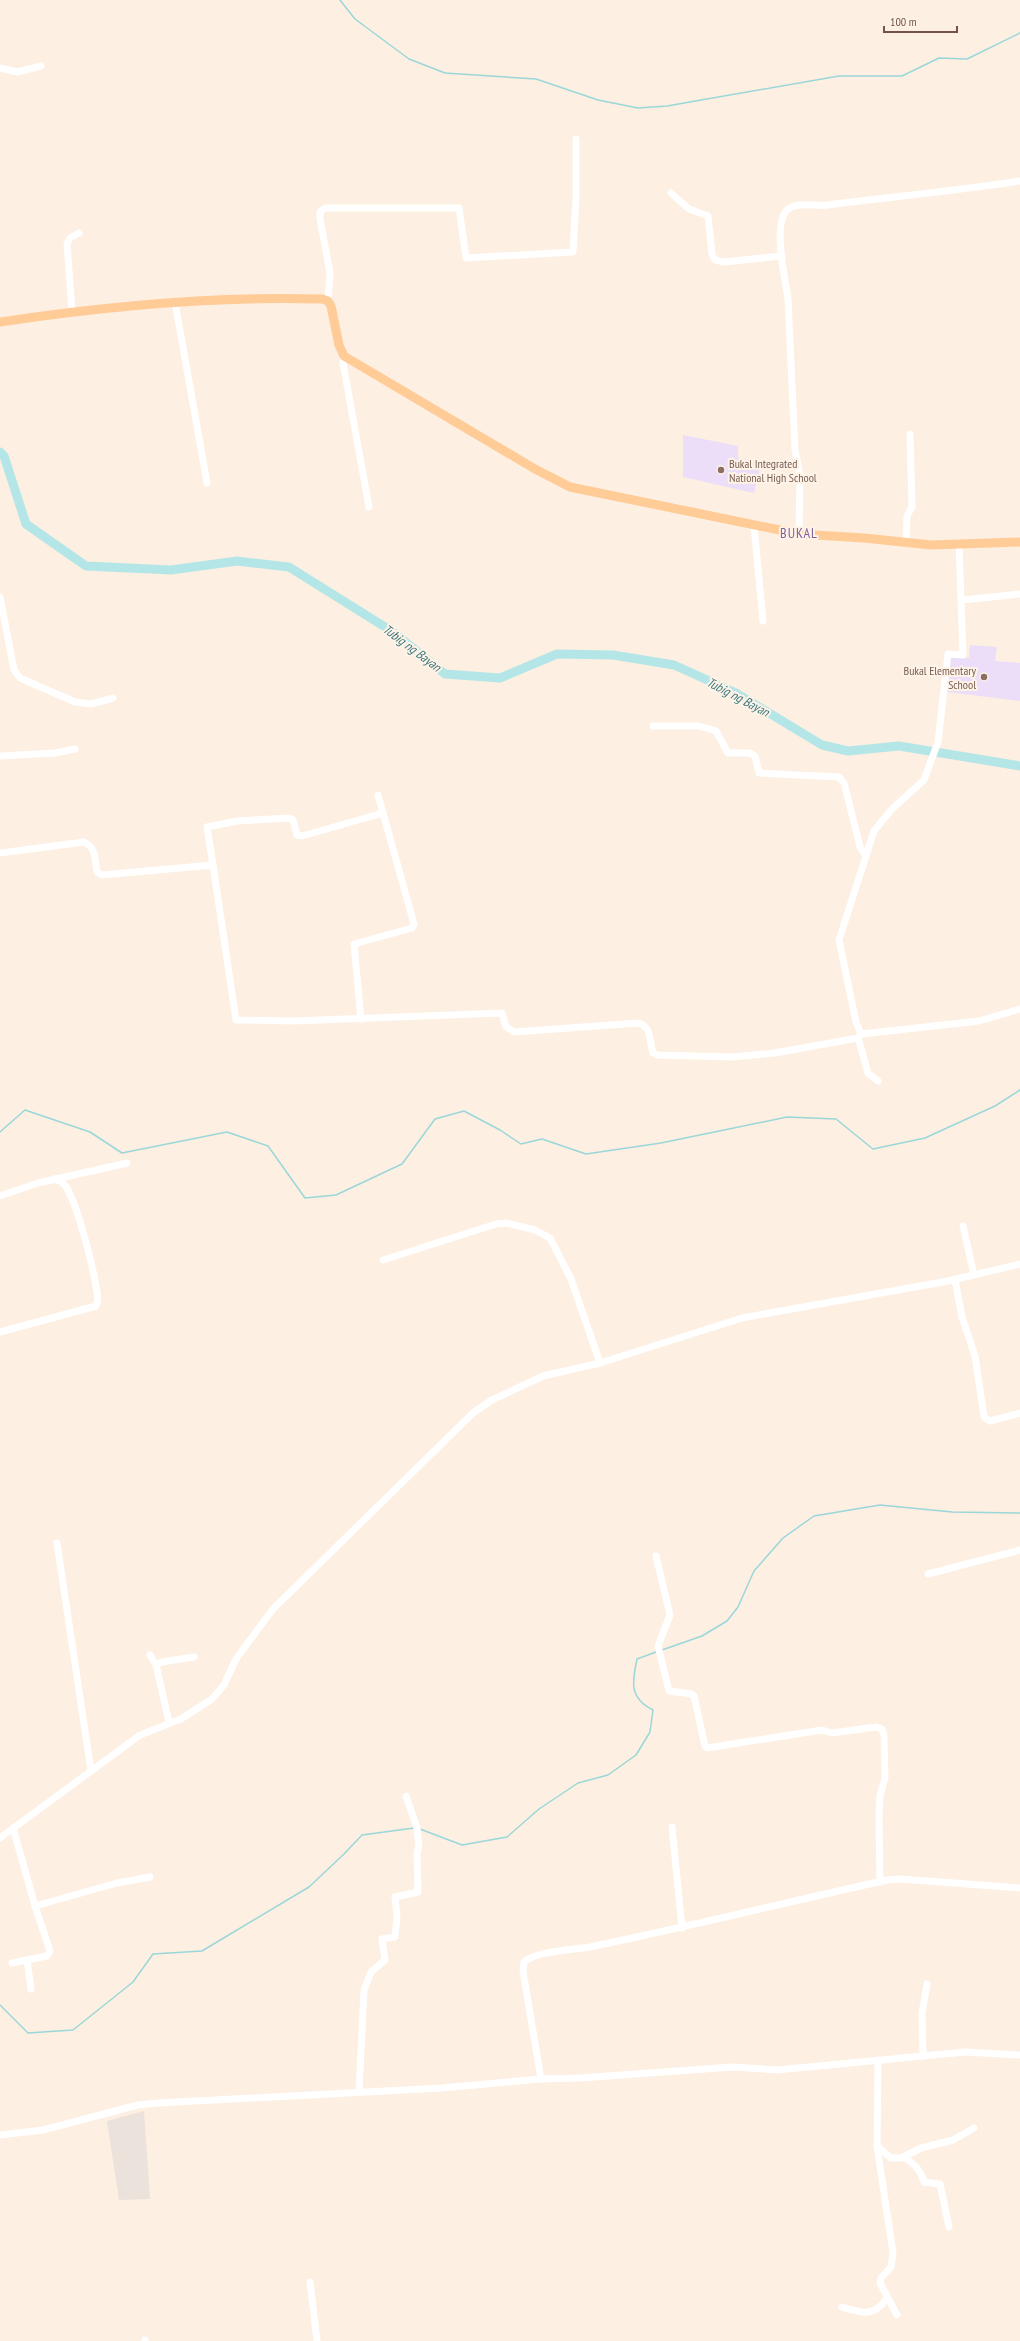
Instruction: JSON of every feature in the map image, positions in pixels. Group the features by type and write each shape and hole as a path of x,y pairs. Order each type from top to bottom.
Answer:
{"main road":[{"path":"0,322 72,312 175,302 229,299 303,298 328,301 339,345 344,356 535,470 570,487 754,526 799,534 864,538 906,543 959,545 1020,542"}],"street":[{"path":"0,68 17,72 41,66"},
{"path":"328,301 330,274 320,219 320,212 325,208 459,208 466,258 573,252 576,198 576,139"},
{"path":"799,534 800,476 795,450 788,298 780,232 782,218 788,209 796,206 820,206 956,191 1020,182"},
{"path":"670,193 689,209 708,216 712,254 715,260 724,262 782,256"},
{"path":"72,312 67,243 70,238 79,233"},
{"path":"175,302 207,483"},
{"path":"344,356 343,364 369,507"},
{"path":"906,543 907,516 912,507 910,434"},
{"path":"754,526 762,621"},
{"path":"878,1081 868,1073 839,940 874,831 891,810 924,780 934,756 938,742 948,654 963,655 959,545"},
{"path":"962,600 1020,594"},
{"path":"0,598 14,670 20,678 75,702 92,704 113,698"},
{"path":"653,726 699,726 716,731 728,753 750,753 755,756 759,774 839,777 844,783 860,847 866,856"},
{"path":"0,756 55,753 75,749"},
{"path":"361,1019 353,948 354,944 412,928 414,924 378,795"},
{"path":"383,813 302,836 297,835 293,820 289,818 237,821 207,827 236,1020 293,1021 502,1013 506,1027 514,1032 638,1023 647,1028 653,1053 658,1055 739,1056 783,1052 860,1036 979,1021 1020,1009"},
{"path":"0,853 84,842 90,844 94,850 97,872 102,875 213,865"},
{"path":"0,1196 55,1179 127,1163"},
{"path":"0,1332 96,1306 98,1300 82,1230 72,1199 63,1183 55,1179"},
{"path":"383,1260 496,1224 507,1223 535,1230 550,1238 571,1279 600,1363"},
{"path":"963,1226 974,1275"},
{"path":"0,1838 140,1735 169,1722 181,1719 212,1699 224,1685 236,1659 273,1609 476,1411 492,1400 543,1376 600,1363 753,1315 955,1280 1020,1264"},
{"path":"955,1280 962,1317 975,1356 984,1417 990,1421 1020,1413"},
{"path":"57,1543 91,1771"},
{"path":"928,1574 1020,1550"},
{"path":"656,1556 670,1615 658,1646 669,1691 692,1694 694,1696 704,1746 707,1748 822,1730 832,1733 876,1726 882,1729 885,1778 880,1795 880,1882"},
{"path":"150,1654 156,1665 169,1722"},
{"path":"156,1665 162,1662 194,1657"},
{"path":"359,2092 364,1990 371,1972 385,1960 382,1938 395,1937 397,1923 395,1897 418,1892 417,1853 419,1846 417,1828 406,1796"},
{"path":"672,1827 682,1928"},
{"path":"12,1963 46,1956 50,1951 34,1906 13,1828"},
{"path":"34,1906 117,1883 150,1877"},
{"path":"542,2079 522,1972 524,1962 530,1957 564,1952 682,1928 759,1910 780,1903 900,1879 1020,1888"},
{"path":"27,1960 31,1989"},
{"path":"923,2055 922,2013 927,1984"},
{"path":"0,2135 43,2130 151,2103 442,2088 542,2079 580,2078 733,2067 777,2070 965,2052 1020,2055"},
{"path":"878,2060 877,2146 893,2253 891,2267 881,2278 880,2283 897,2315"},
{"path":"877,2146 891,2158 904,2156 928,2146 953,2140 974,2128"},
{"path":"904,2156 917,2166 922,2173 924,2182 940,2184 948,2227"},
{"path":"310,2282 317,2341"},
{"path":"842,2307 863,2314 881,2308 887,2298"}],"shaded area":[{"name":"Bukal Integrated National High School","path":"683,435 738,446 738,458 761,463 754,493 683,477"},
{"name":"Bukal Elementary School","path":"970,645 997,647 995,661 1020,663 1020,701 947,692 950,656 969,658"},
{"path":"144,2111 150,2199 119,2200 107,2121"}],"waterway":[{"path":"340,0 355,19 409,59 445,73 536,79 598,100 638,108 667,106 839,76 902,76 939,58 967,59 1020,33"},
{"name":"Tubig ng Bayan","path":"0,452 4,456 26,524 86,566 171,570 237,561 289,567 393,632 445,674 500,678 557,654 613,655 674,665 736,693 822,745 848,751 899,746 1020,766"},
{"path":"0,1132 25,1110 90,1132 122,1153 227,1132 268,1146 305,1198 336,1195 402,1164 435,1119 464,1111 500,1130 521,1144 542,1139 586,1154 661,1143 787,1117 836,1119 873,1149 925,1138 995,1106 1020,1090"},
{"path":"662,1650 702,1636 727,1621 738,1607 754,1571 783,1538 814,1516 880,1505 952,1512 1020,1513"},
{"path":"420,1829 462,1845 507,1837 539,1809 578,1783 608,1775 636,1755 650,1732 653,1710 645,1705 636,1695 634,1689 635,1667 637,1659 656,1652"},
{"path":"0,2005 28,2033 73,2030 133,1982 153,1954 202,1951 309,1887 362,1835 414,1828"}],"place":[{"name":"Bukal Integrated National High School","path":"721,470"},
{"name":"Bukal Elementary School","path":"984,677"}],"district":[{"name":"BUKAL","path":"799,533"}]}
